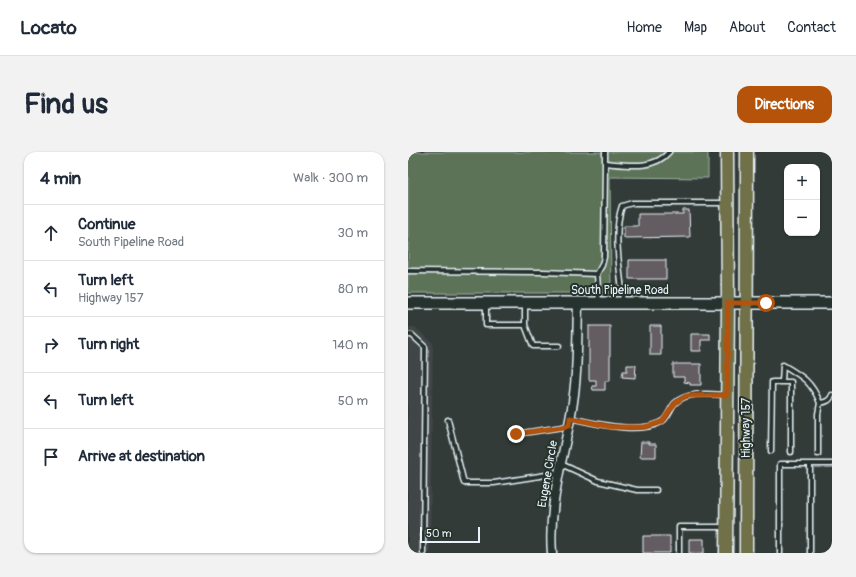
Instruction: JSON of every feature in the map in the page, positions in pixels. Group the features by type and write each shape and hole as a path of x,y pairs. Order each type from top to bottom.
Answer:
{"main road":[{"name":"Highway 157","path":"726,553 728,303 727,152"},
{"name":"Highway 157","path":"746,553 747,152"}],"street":[{"name":"South Pipeline Road","path":"408,303 832,303"},
{"name":"Eugene Circle","path":"552,553 552,524 559,473 570,422 576,377 578,303"}],"lane":[{"path":"599,303 597,274 602,265 604,256 605,152"},
{"path":"605,163 621,165 652,164 664,158 670,152"},
{"path":"623,303 622,279 618,258 618,218 622,206 632,203 727,203"},
{"path":"408,271 597,274"},
{"path":"486,303 486,325 525,325"},
{"path":"525,303 525,325 533,346 559,346"},
{"path":"408,335 412,335 425,347 423,553"},
{"path":"782,382 783,365 798,373 808,381 816,392 820,403 818,414 818,454"},
{"path":"771,451 772,382 791,382 791,452"},
{"path":"516,434 570,422 611,427 645,427 662,422 675,403 686,396 727,395"},
{"path":"820,403 827,402 832,395"},
{"path":"448,420 464,483 494,483 559,473"},
{"path":"561,463 598,481 637,490 656,490"},
{"path":"780,553 780,464 832,464"},
{"path":"810,464 810,553"},
{"path":"679,553 679,527 726,527"}],"shaded area":[{"path":"408,327 415,327 433,343 430,553 408,553"}],"green space":[{"path":"408,152 708,152 708,178 610,177 611,293 408,293"}],"building":[{"path":"683,210 689,210 690,237 624,238 624,226 638,226 638,214 683,214"},
{"path":"629,260 666,260 666,279 629,279"},
{"path":"589,326 610,326 610,381 605,381 605,390 593,390 592,386 596,386 596,380 589,380"},
{"path":"650,326 661,326 661,355 650,355"},
{"path":"691,334 710,334 710,340 701,340 701,351 691,351"},
{"path":"673,364 701,364 701,385 690,385 690,383 684,382 684,377 673,377"},
{"path":"627,365 636,365 635,378 622,377 623,371 627,371"},
{"path":"641,442 656,444 656,457 640,457"},
{"path":"643,536 670,536 670,553 643,553"},
{"path":"689,539 704,539 704,553 689,553"}],"route":[{"path":"516,434 569,426 570,418 611,427 645,427 662,422 675,403 686,396 710,394 727,395 728,303 766,303"}]}
